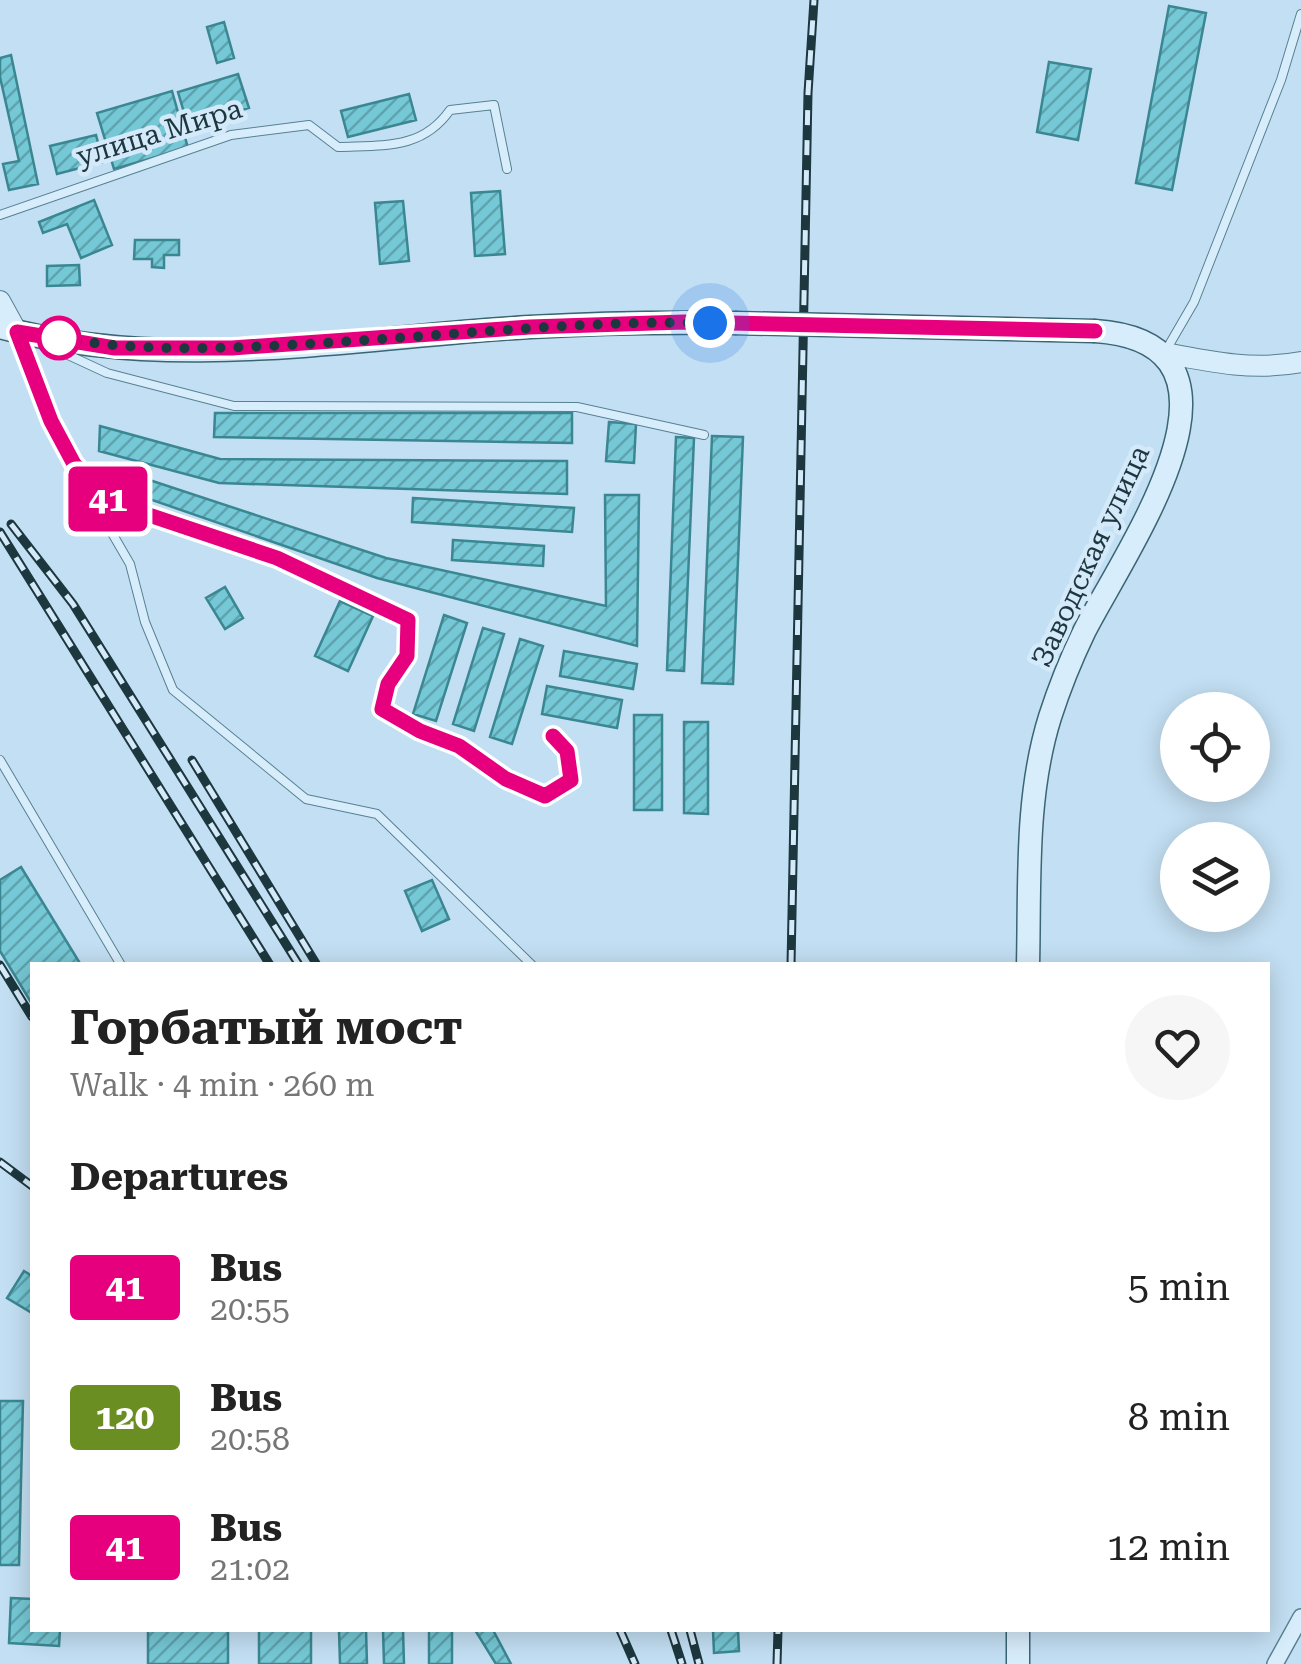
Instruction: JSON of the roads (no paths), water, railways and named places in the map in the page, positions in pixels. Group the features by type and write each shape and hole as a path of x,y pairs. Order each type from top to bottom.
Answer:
{"main road":[{"path":"9,329 115,348 232,348 530,327 735,323 1118,332 1164,353"},
{"name":"Заводская улица","path":"1028,962 1032,803 1040,758 1050,716 1083,635 1167,478 1180,428 1178,386 1164,353"},
{"path":"1018,1632 1018,1664"}],"street":[{"path":"0,300 9,329 74,464 113,503 277,558 408,620 407,656 388,684 382,709 420,731 459,746 506,779 545,796 571,780 567,751 553,736"},
{"path":"1164,353 1269,368 1301,362"},
{"path":"1275,1664 1301,1617"}],"lane":[{"path":"1164,353 1194,302 1282,80 1301,14"},
{"name":"улица Мира","path":"0,215 231,135 308,125 338,147 406,143 438,128 450,110 494,105 506,170"},
{"path":"9,329 106,373 234,406 577,407 704,436"},
{"path":"74,464 89,497 130,564 146,622 173,690 306,799 377,814 529,962"},
{"path":"0,760 119,962"}],"railway":[{"path":"791,962 808,93 814,0"},
{"path":"11,524 73,604 297,962"},
{"path":"0,532 268,962"},
{"path":"192,760 315,962"},
{"path":"0,965 30,1014"},
{"path":"0,1162 30,1184"},
{"path":"621,1632 635,1664"},
{"path":"672,1632 682,1664"},
{"path":"691,1632 699,1664"},
{"path":"777,1664 778,1632"}]}
